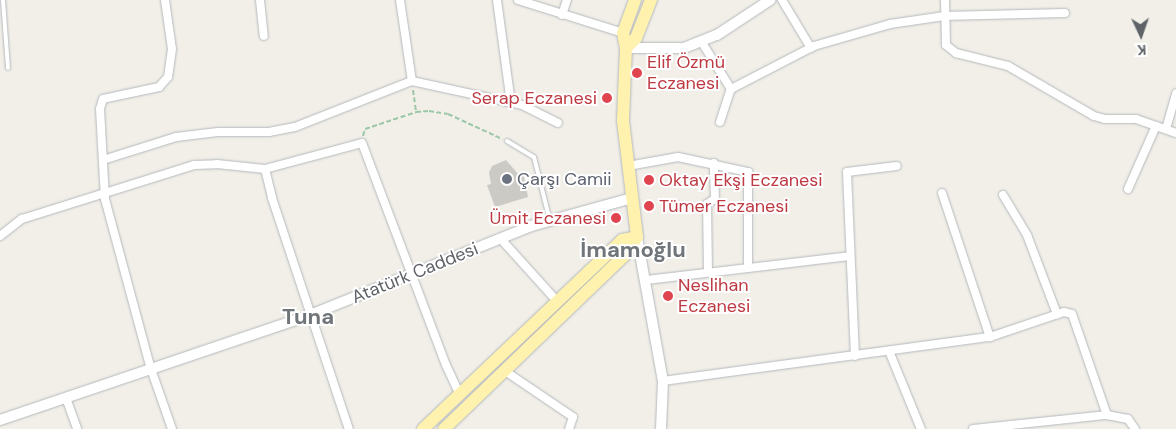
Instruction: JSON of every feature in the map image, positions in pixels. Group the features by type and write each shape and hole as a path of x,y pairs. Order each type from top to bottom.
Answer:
{"main road":[{"path":"444,429 624,256 637,238 623,121 626,48 623,33 635,0"},
{"path":"626,48 636,38 650,0"},
{"path":"423,429 622,240 637,238"}],"street":[{"path":"165,0 172,49 168,77 159,87 103,99 100,109 104,194 151,369 172,429"},
{"path":"260,0 264,36"},
{"path":"400,0 412,81"},
{"path":"497,0 511,102"},
{"path":"518,0 623,33"},
{"path":"562,15 567,0"},
{"path":"626,48 684,48 717,35 770,0"},
{"path":"782,0 810,48"},
{"path":"945,0 946,45 956,53 1008,66 1094,116 1105,120 1136,119 1176,133"},
{"path":"720,122 731,89 810,48 890,24 944,16 1065,14"},
{"path":"701,41 731,89"},
{"path":"103,160 176,137 209,132 269,132 295,127 412,81 511,102 558,123"},
{"path":"1166,129 1176,93"},
{"path":"1128,189 1156,126"},
{"path":"0,236 22,219 194,165 266,169 362,143 446,365 459,393"},
{"path":"627,161 678,157 714,163 748,172 748,268"},
{"path":"708,272 707,204 715,199 714,163"},
{"path":"855,356 847,172 897,166"},
{"path":"266,169 272,198 349,429"},
{"path":"942,194 990,337"},
{"path":"1003,195 1027,234 1057,314"},
{"name":"Atatürk Caddesi","path":"0,420 310,315 500,238 550,221 632,198"},
{"path":"500,238 557,301"},
{"path":"637,238 663,381 661,429"},
{"path":"646,280 850,256"},
{"path":"663,381 990,337 1057,314 1072,314 1107,416"},
{"path":"889,351 921,429"},
{"path":"504,371 573,417 569,429"},
{"path":"66,398 77,429"},
{"path":"973,429 1107,416 1128,419 1135,429"}],"lane":[{"path":"4,0 8,68"},
{"path":"507,141 534,157 550,221"}],"path":[{"path":"412,81 416,112"},
{"path":"362,143 365,129 416,112 448,114 507,141"}],"building":[{"name":"Çarşı Camii","path":"506,160 518,174 523,173 528,197 495,207 487,185 491,184 489,173 492,166"}],"place":[{"name":"Elif Özmü Eczanesi","path":"637,73"},
{"name":"Serap Eczanesi","path":"607,98"},
{"name":"Çarşı Camii","path":"507,179"},
{"name":"Oktay Ekşi Eczanesi","path":"649,180"},
{"name":"Tümer Eczanesi","path":"649,206"},
{"name":"Ümit Eczanesi","path":"616,218"},
{"name":"Neslihan Eczanesi","path":"668,296"}],"district":[{"name":"İmamoğlu","path":"633,250"},
{"name":"Tuna","path":"308,317"}]}
